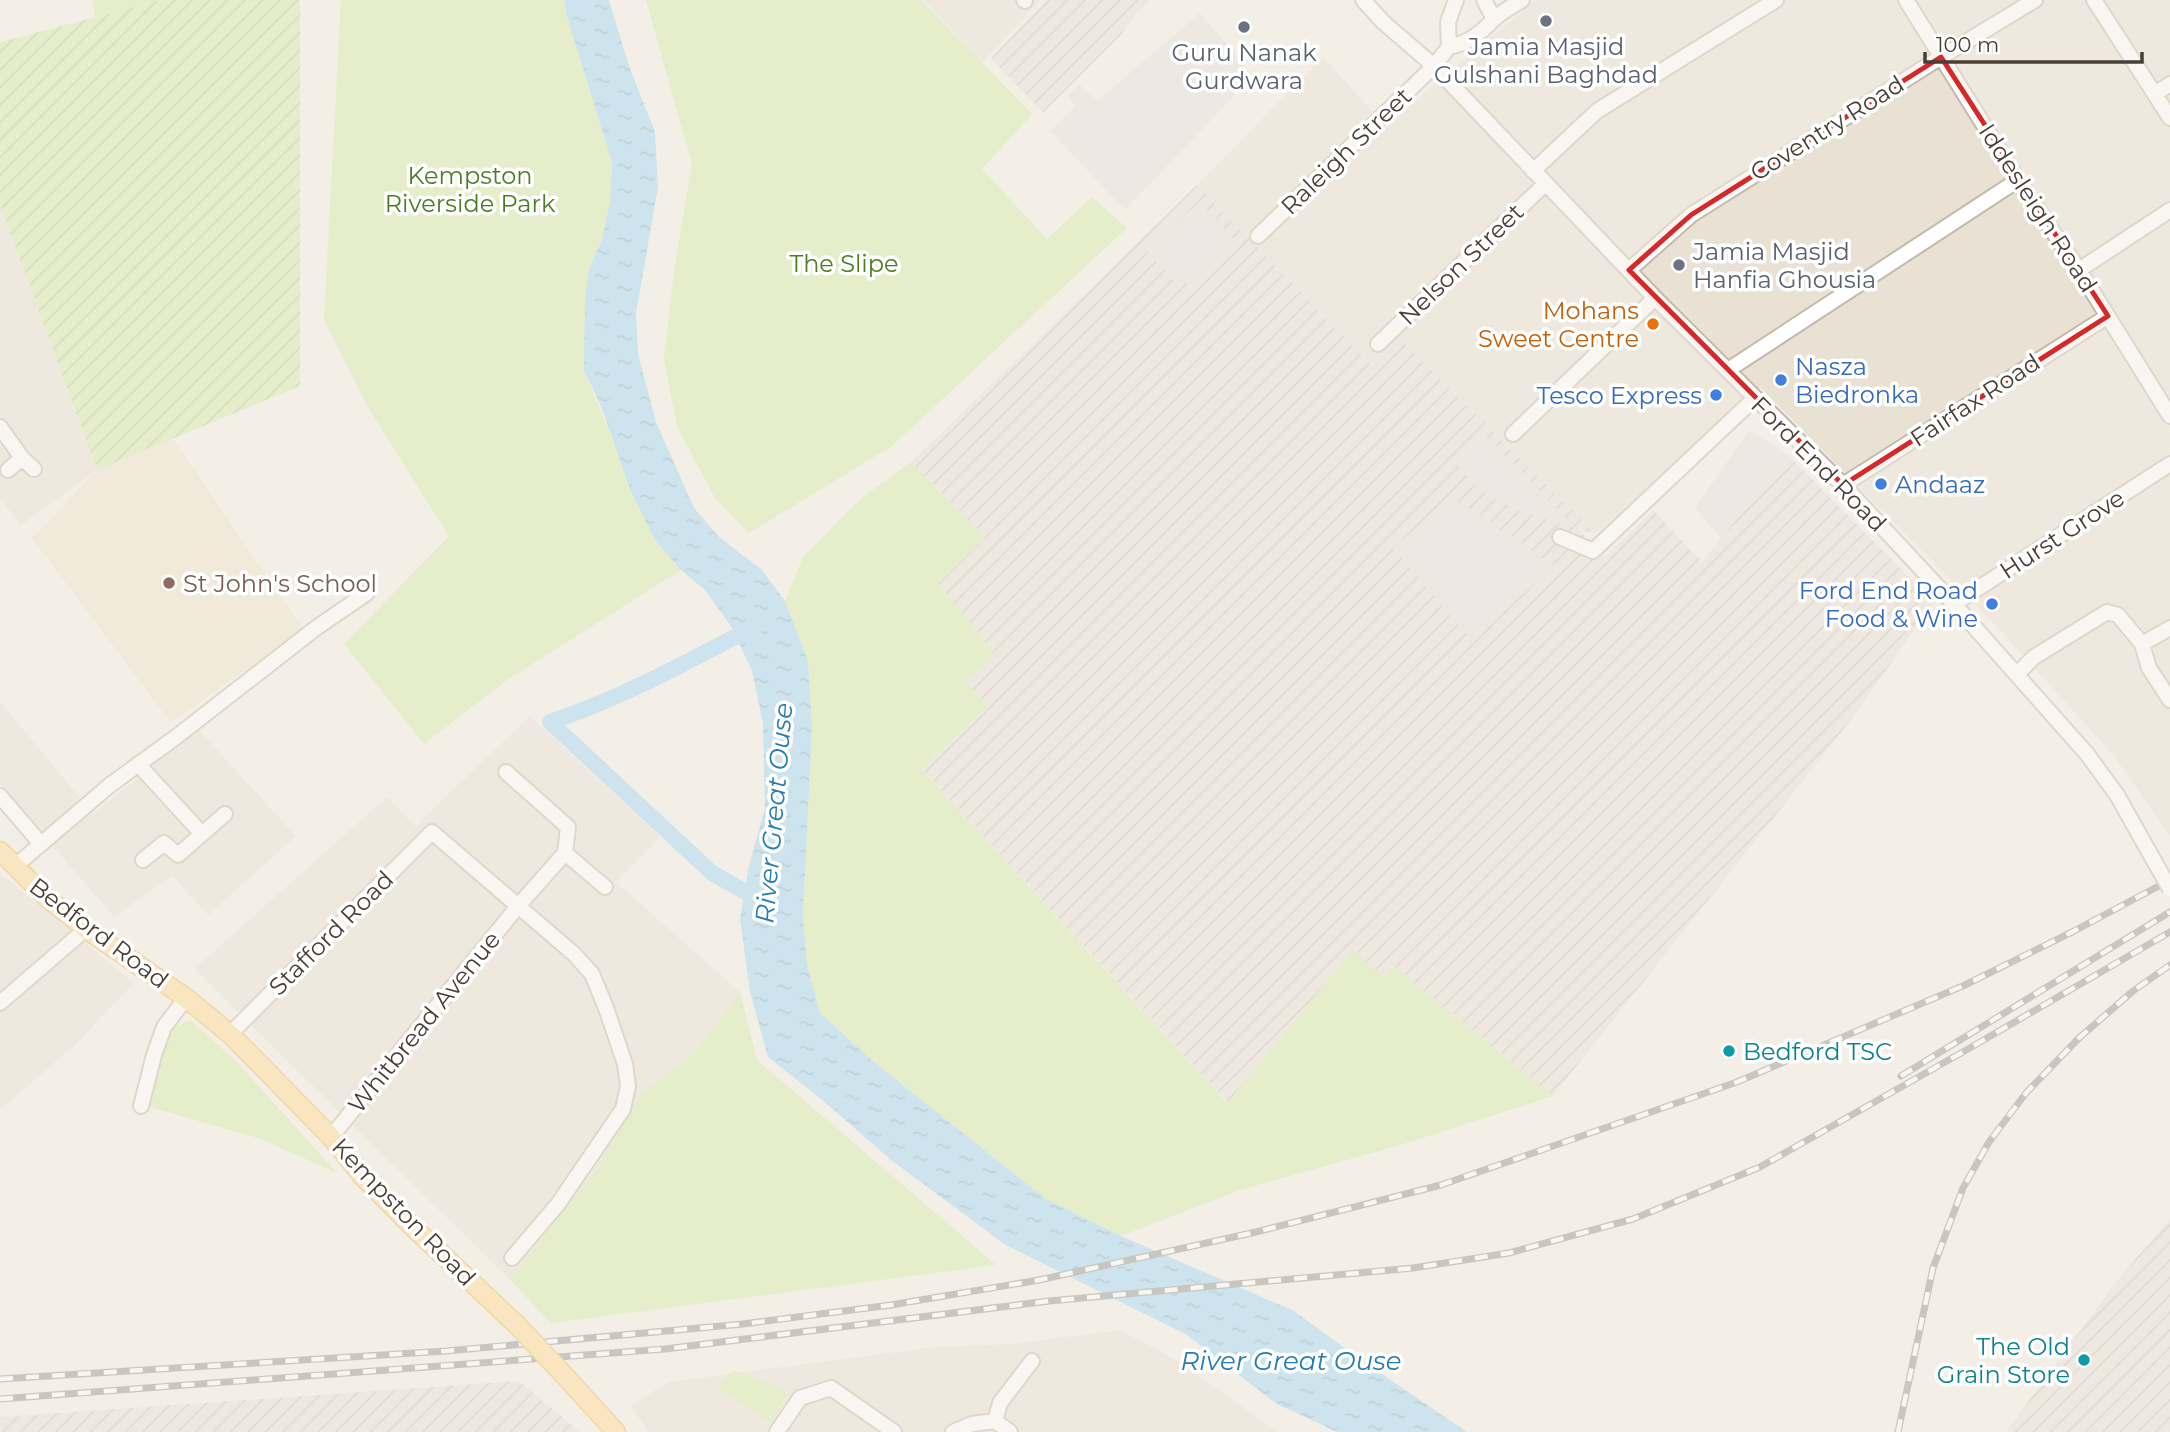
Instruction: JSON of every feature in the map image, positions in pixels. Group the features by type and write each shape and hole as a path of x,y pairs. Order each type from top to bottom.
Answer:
{"main road":[{"name":"Bedford Road","path":"0,851 46,897 86,929 186,998"},
{"name":"Kempston Road","path":"186,998 230,1034 331,1137 363,1177 518,1326 615,1432"}],"street":[{"name":"Ford End Road","path":"1363,0 1383,22 1434,66 1545,184 1754,399 1843,485 1955,604 2087,754 2117,795 2170,889"},
{"path":"1449,47 1448,22 1456,0"},
{"path":"1484,0 1494,19"},
{"path":"1434,66 1449,47 1462,44 1480,33 1494,19 1522,0"},
{"path":"1533,171 1597,111 1776,0"},
{"name":"Iddesleigh Road","path":"1906,0 2170,416"},
{"name":"Coventry Road","path":"1629,270 1691,215 2035,0"},
{"path":"2094,0 2170,118"},
{"name":"Raleigh Street","path":"1258,236 1434,66"},
{"path":"2155,94 2170,85"},
{"path":"1728,370 2018,180"},
{"name":"Nelson Street","path":"1378,344 1545,184"},
{"path":"2079,270 2170,210"},
{"path":"1513,434 1656,298"},
{"name":"Fairfax Road","path":"1843,485 2108,316"},
{"path":"1560,537 1593,551 1754,399"},
{"path":"0,426 22,458 34,469"},
{"path":"8,470 22,458"},
{"name":"Hurst Grove","path":"1955,604 2170,464"},
{"path":"41,844 110,785 316,628 367,593"},
{"path":"2017,674 2034,657 2107,612 2118,615 2142,645 2149,668 2170,701"},
{"path":"2142,645 2170,628"},
{"path":"138,764 202,834"},
{"path":"506,772 568,827 565,853 605,887"},
{"name":"Bedford Road","path":"0,796 41,844 14,867"},
{"path":"143,860 164,844 178,855 225,814"},
{"name":"Stafford Road","path":"230,1034 432,832 518,906"},
{"name":"Whitbread Avenue","path":"331,1137 518,906 565,853"},
{"path":"512,1258 558,1204 623,1109 628,1086 621,1053 592,974 518,906"},
{"path":"0,1003 86,929"},
{"path":"141,1106 164,1027 186,998"},
{"path":"995,1421 1000,1403 1032,1361"},
{"path":"776,1432 800,1398 831,1388 894,1432"},
{"path":"953,1432 972,1424 995,1421 1010,1432"}],"highlighted area":[{"path":"1941,57 2108,316 1843,485 1629,270 1691,215"}],"shaded area":[{"path":"924,0 1041,0 982,63"},
{"path":"1046,0 1151,0 1135,15 1121,35 1043,113 991,58"},
{"path":"1536,0 2170,0 2170,836 2114,756 1998,628 1761,388 1596,534 1401,340 1371,365 1197,185 1323,57 1387,127 1434,84"},
{"path":"1200,13 1246,66 1229,85 1235,95 1125,210 1050,131 1075,106 1068,95 1079,84 1097,101"},
{"path":"1197,185 1371,365 1400,339 1596,534 1578,529 1605,557 1653,510 1702,562 1788,455 1935,600 1854,716 1553,1096 1393,966 1383,977 1353,950 1228,1103 921,769 988,708 965,682 937,584 985,538 911,462"},
{"path":"1199,202 1239,244 1190,283 1177,284 1146,250"},
{"path":"0,205 97,470 21,525 2,501 0,502"},
{"path":"1749,430 1788,455 1721,538 1695,508"},
{"path":"1482,433 1576,528 1520,511 1480,491 1454,460"},
{"name":"St John's School","path":"173,439 303,629 171,723 32,538 97,470"},
{"path":"1452,497 1554,566 1472,640 1393,548"},
{"path":"0,701 93,814 198,729 296,836 208,915 172,876 114,917 0,785"},
{"path":"530,716 661,837 616,882 740,992 692,1056 641,1093 598,1167 510,1280 194,969 387,797 415,826"},
{"path":"0,873 134,983 77,1043 0,1110"},
{"path":"2170,1219 2170,1432 2006,1432 2115,1283"},
{"path":"1120,1330 1175,1359 1278,1432 649,1432 630,1406 668,1382 934,1347 1010,1344"},
{"path":"519,1381 580,1432 0,1432 0,1417"}],"green space":[{"path":"92,0 160,0 95,17"},
{"path":"160,0 300,0 300,386 97,470 0,205 0,42"},
{"name":"Kempston Riverside Park","path":"341,0 564,0 612,162 610,201 602,240 589,269 584,371 655,540 681,570 510,678 424,744 344,644 449,536 369,409 324,320"},
{"name":"The Slipe","path":"646,0 921,0 1032,114 982,169 1047,239 1092,197 1127,228 892,446 749,533 715,498 677,426 664,359 674,271 692,164"},
{"path":"911,462 985,538 938,584 996,655 965,682 988,707 921,769 1227,1103 1353,950 1383,977 1393,966 1553,1096 1397,1146 1240,1190 1121,1236 1046,1199 874,1062 820,1013 807,964 803,917 812,726 808,661 785,601 803,557 860,499"},
{"path":"740,992 757,1060 996,1265 551,1323 510,1280 598,1167 641,1093 692,1056"},
{"path":"190,1020 236,1061 337,1173 258,1138 147,1106 160,1055 171,1029"},
{"path":"733,1371 790,1391 770,1422 717,1387"}],"water":[{"name":"River Great Ouse","path":"564,0 609,0 629,66 655,132 658,187 636,313 638,354 656,422 694,508 719,537 762,570 785,601 808,661 812,726 803,917 807,964 820,1013 874,1062 1046,1199 1121,1236 1294,1311 1467,1432 1337,1432 1277,1404 1187,1335 1004,1244 891,1160 768,1057 750,992 740,919 749,865 765,808 763,724 752,671 732,628 706,591 681,570 655,540 630,489 601,406 584,371 585,300 589,269 602,240 610,201 612,162"}],"waterway":[{"name":"River Great Ouse","path":"754,627 629,691 550,722 712,873 763,902"}],"railway":[{"path":"0,1379 446,1351 743,1324 891,1305 1039,1280 1256,1232 1441,1185 1737,1082 1965,985 2170,880"},
{"path":"1901,1076 2170,912"},
{"path":"0,1399 665,1349 1049,1301 1413,1268 1509,1253 1633,1219 1760,1167 2170,932"},
{"path":"1898,1432 1933,1268 1963,1188 1989,1142 2026,1093 2079,1038 2133,991 2170,965"}],"place":[{"name":"Jamia Masjid Gulshani Baghdad","path":"1546,21"},
{"name":"Guru Nanak Gurdwara","path":"1244,27"},
{"name":"Jamia Masjid Hanfia Ghousia","path":"1679,265"},
{"name":"Mohans Sweet Centre","path":"1653,324"},
{"name":"Nasza Biedronka","path":"1781,380"},
{"name":"Tesco Express","path":"1716,395"},
{"name":"Andaaz","path":"1881,484"},
{"name":"St John's School","path":"169,583"},
{"name":"Ford End Road Food & Wine","path":"1992,604"},
{"name":"Bedford TSC","path":"1729,1051"},
{"name":"The Old Grain Store","path":"2084,1360"}]}
